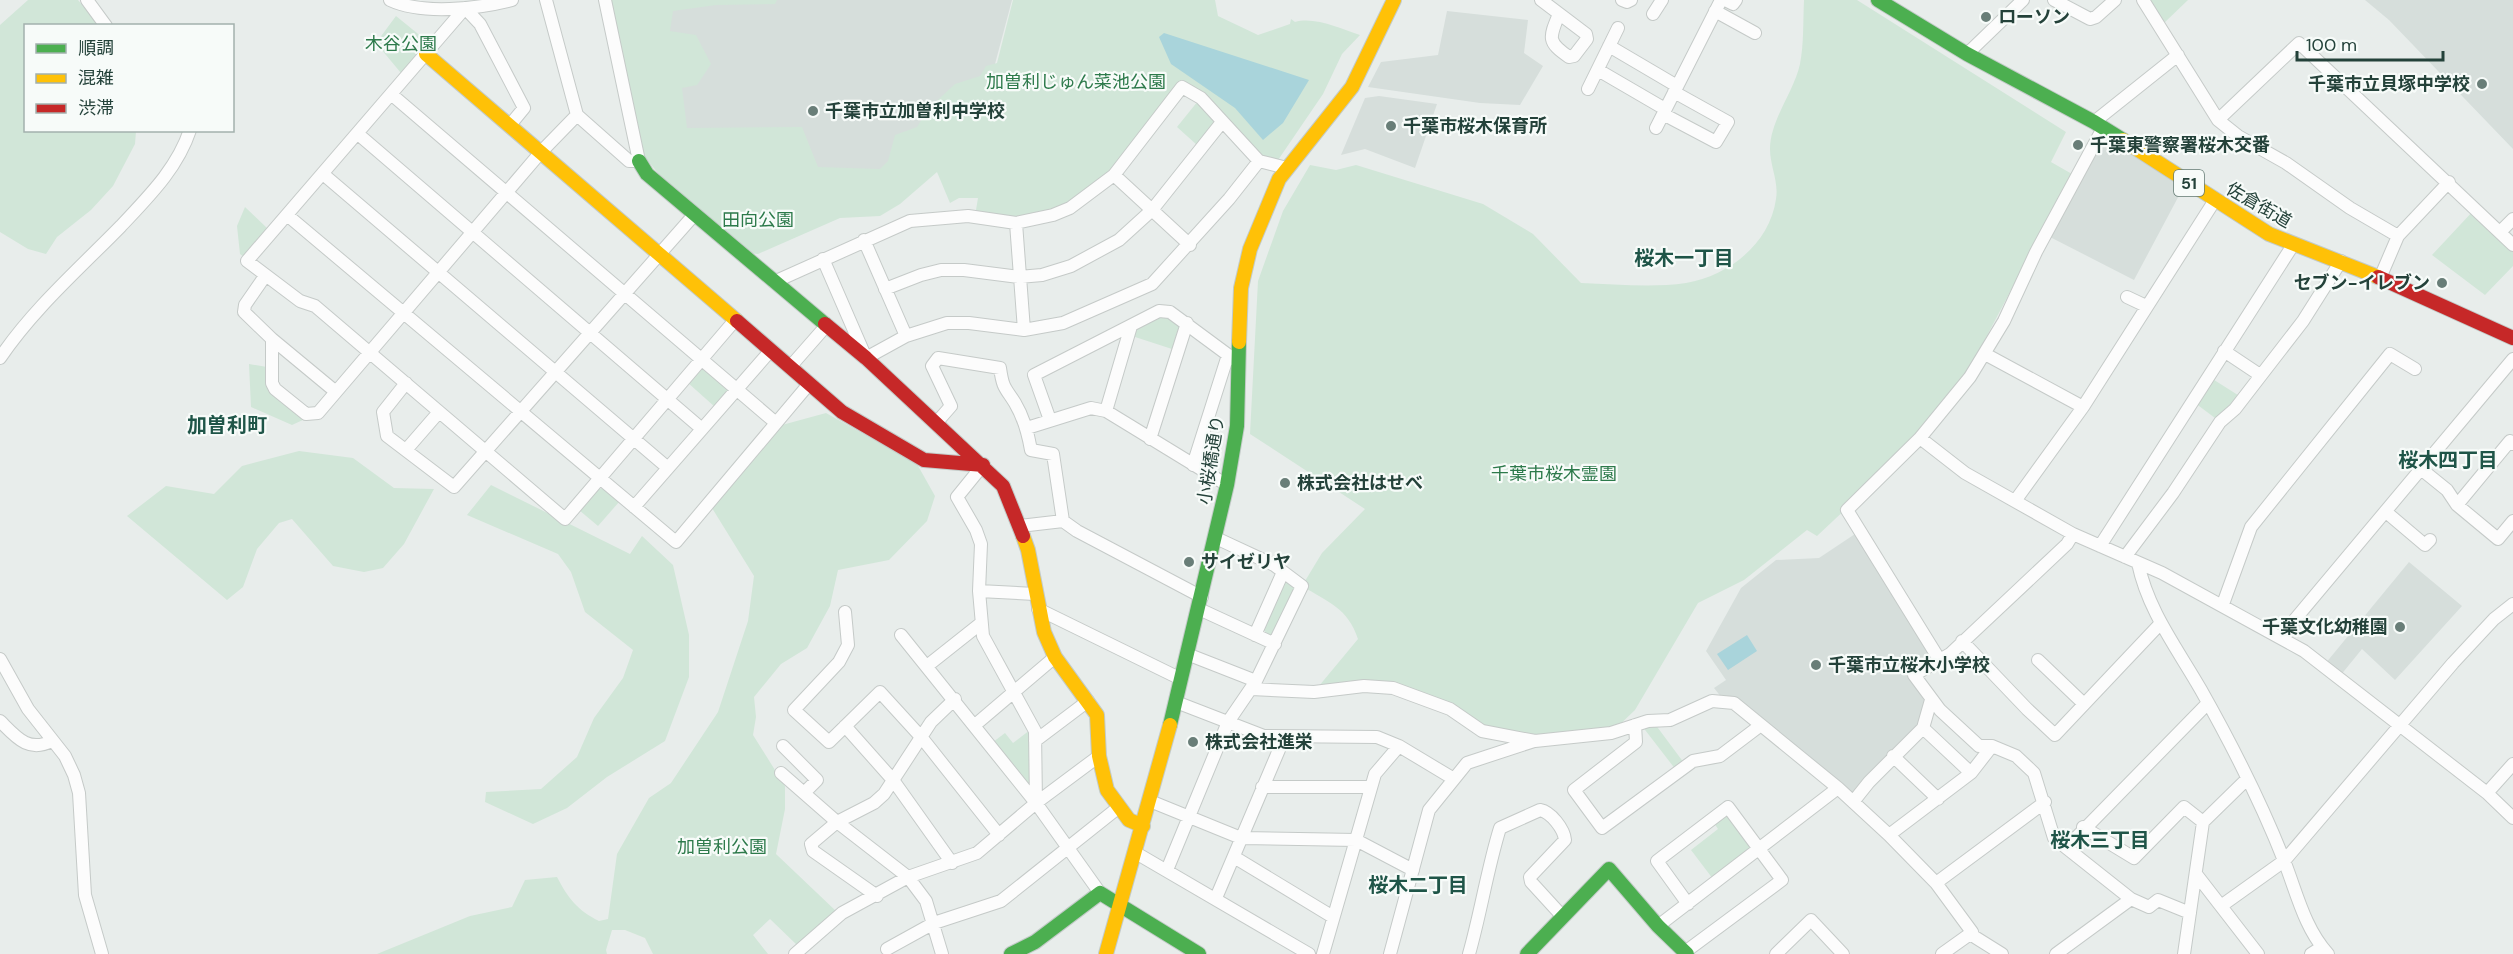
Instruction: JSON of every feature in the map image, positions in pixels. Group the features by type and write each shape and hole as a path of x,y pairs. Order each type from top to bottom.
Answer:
{"main road":[{"name":"小桜橋通り","path":"1106,954 1136,853 1176,702 1227,485 1237,426 1233,359 1241,288 1250,249 1264,211 1287,168 1352,87 1394,0"},
{"name":"佐倉街道","path":"1878,0 1967,54 2099,125 2269,234 2293,245 2342,261 2513,338"},
{"path":"426,54 842,412 924,460 983,465"},
{"path":"639,161 647,174 866,358 1003,486 1028,550 1044,632 1055,657 1097,715 1099,756 1107,790 1129,820 1143,826"},
{"path":"1527,954 1610,869 1658,926 1686,953"},
{"path":"1011,954 1035,942 1100,893 1199,954"}],"street":[{"path":"87,0 105,24"},
{"path":"390,0 404,7 465,8 512,0"},
{"path":"546,0 577,115 629,161 639,161 604,0"},
{"path":"1541,0 1559,14"},
{"path":"1622,0 1631,0"},
{"path":"1653,14 1662,0"},
{"path":"1720,4 1733,4 1736,0"},
{"path":"1967,54 2024,0"},
{"path":"2054,0 2090,19 2096,17 2115,0"},
{"path":"2143,0 2218,120 2238,136 2286,163 2350,208 2398,236"},
{"path":"1720,4 1755,33"},
{"path":"1656,128 1720,4"},
{"path":"465,8 247,261 300,302 315,306 565,519 736,319"},
{"path":"465,8 480,24 524,108 510,125"},
{"path":"1588,89 1618,28"},
{"path":"2218,120 2299,43 2449,182 2513,245"},
{"path":"1598,70 1716,142 1728,122 1609,46"},
{"path":"1939,659 1847,510 1945,410 1985,354 2099,125 2178,55"},
{"path":"774,282 864,240 910,222 968,216 1016,223 1053,215 1070,208 1114,175 1182,87 1201,98 1259,161 1287,168"},
{"path":"391,94 776,423"},
{"path":"272,339 272,383 275,390 306,414 318,413 541,152 577,115"},
{"path":"885,289 941,270 964,270 1018,277 1042,275 1071,266 1119,240 1152,210 1222,122"},
{"path":"0,358 33,317 151,195 174,165 189,132"},
{"path":"358,134 702,429"},
{"path":"823,259 866,358 906,336 947,323 969,323 1024,330 1063,323 1152,284 1190,245 1259,161"},
{"path":"322,174 668,468"},
{"path":"1114,175 1190,245"},
{"path":"2380,279 2398,236 2449,182"},
{"path":"2015,501 2083,407 2215,200"},
{"path":"287,215 676,542 809,384"},
{"path":"406,383 383,412 387,436 454,487 487,453 694,215"},
{"path":"2500,232 2513,219"},
{"path":"1016,223 1018,277 1024,330"},
{"path":"864,240 906,336"},
{"path":"2100,546 2293,245"},
{"path":"2125,557 2173,493 2220,423 2235,409 2303,321 2342,261"},
{"path":"265,276 245,305 244,312 272,339 336,392"},
{"path":"2127,297 2146,306"},
{"path":"1050,420 1034,375 1159,311 1170,312 1233,359 1193,465"},
{"path":"1150,439 1187,323"},
{"path":"790,367 826,326"},
{"path":"1106,411 1131,326"},
{"path":"634,507 771,350"},
{"path":"2224,351 2260,375"},
{"path":"1985,354 2083,407"},
{"path":"2223,604 2251,527 2390,354 2415,369"},
{"path":"937,422 951,406 932,366 938,358 1000,368 1003,389 1015,402 1027,428 1031,450 1053,454 1063,521"},
{"path":"2281,636 2513,359"},
{"path":"1027,428 1091,408 1106,411 1227,485"},
{"path":"406,450 440,412"},
{"path":"1920,438 1965,473 2073,534 2223,604 2281,636 2304,651 2487,793 2513,818"},
{"path":"2457,505 2510,441 2513,444"},
{"path":"983,465 957,497 976,530 981,544 979,591 980,624 983,636 1035,731 1036,803"},
{"path":"2421,469 2447,490 2457,505 2498,539 2513,521"},
{"path":"2386,512 2425,545"},
{"path":"1020,526 1063,521 1200,603 1275,644"},
{"path":"2073,534 2067,544 1950,654 1914,675 1931,700 1979,746 1992,746 2016,756 2034,773 2045,802 2054,838 2131,899 2149,907 2158,900 2190,913"},
{"path":"1167,870 1228,722 1253,685 1302,586 1274,565 1216,538"},
{"path":"2138,563 2145,590 2160,624 2208,703 2247,778 2284,861 2320,952"},
{"path":"1256,635 1283,572"},
{"path":"979,591 1035,594"},
{"path":"2221,906 2284,861 2453,663 2494,619 2513,604"},
{"path":"1038,609 1181,679"},
{"path":"845,612 848,645 839,662 794,710 829,742 880,692 922,738 999,835"},
{"path":"927,666 980,624"},
{"path":"1962,641 2026,709 2055,735 2160,624"},
{"path":"901,635 955,699 1036,803 1100,893"},
{"path":"1187,654 1253,685 1314,692 1364,686 1393,688 1450,709 1482,731 1535,741"},
{"path":"975,724 1055,657"},
{"path":"0,659 28,709 69,766 79,793 85,895 102,954"},
{"path":"2038,660 2084,704"},
{"path":"877,896 813,851 811,844 837,822 873,803 893,780 931,723 955,699"},
{"path":"1853,802 1893,756 1923,728 1931,700"},
{"path":"1035,741 1088,701"},
{"path":"1390,954 1429,810 1467,763 1535,741 1611,733 1635,725 1670,720 1712,701 1734,703 1838,788 1936,883 1972,932 1970,934"},
{"path":"1176,702 1264,736 1284,738 1377,737 1399,746 1454,779"},
{"path":"2067,847 2083,827 2208,703"},
{"path":"0,721 22,742 42,746 52,741"},
{"path":"1635,725 1636,742 1574,790 1602,828 1693,761 1720,756 1761,725"},
{"path":"845,726 893,780 952,862"},
{"path":"1923,728 1971,773"},
{"path":"1216,898 1284,738"},
{"path":"783,746 817,780 804,793"},
{"path":"1323,954 1375,774 1399,746"},
{"path":"1889,835 1971,773 1992,746"},
{"path":"795,954 842,913 877,896 908,877 976,853 1036,803 1099,756"},
{"path":"1893,756 1938,799"},
{"path":"2487,793 2513,764"},
{"path":"781,773 837,822 908,877 926,901 942,954"},
{"path":"2184,954 2203,822 2247,778"},
{"path":"1262,787 1371,788"},
{"path":"1658,926 1838,788"},
{"path":"1150,801 1241,838 1356,840 1413,870"},
{"path":"1936,883 2045,802"},
{"path":"887,949 934,923 1001,901 1119,807"},
{"path":"1686,953 1782,880 1728,807 1657,861 1688,904"},
{"path":"2083,827 2134,858 2184,807 2203,822"},
{"path":"1469,954 1481,914 1489,862 1500,828 1540,810 1548,813 1565,833 1565,840 1530,877 1563,917"},
{"path":"1136,853 1309,954"},
{"path":"1234,857 1333,917"},
{"path":"2196,874 2258,954"},
{"path":"2056,954 2131,899"},
{"path":"1776,954 1811,920 1843,954"},
{"path":"1942,954 1970,934"},
{"path":"1970,934 2002,954"}],"shaded area":[{"name":"千葉市立加曽利中学校","path":"663,0 1012,0 991,79 875,180 674,144"},
{"name":"千葉市立貝塚中学校","path":"2365,0 2513,0 2513,149 2389,20"},
{"path":"1447,11 1528,20 1524,53 1543,66 1520,105 1480,103 1368,87 1381,62 1438,55"},
{"name":"千葉市桜木保育所","path":"1379,96 1437,104 1415,168 1365,149 1341,155 1365,98"},
{"path":"2103,133 2183,188 2134,280 2050,237"},
{"name":"千葉市立桜木小学校","path":"1855,534 1928,649 1927,657 1908,674 1925,702 1919,723 1855,792 1850,792 1722,698 1714,688 1726,680 1706,651 1741,588 1776,560 1819,558"},
{"name":"千葉文化幼稚園","path":"2409,562 2462,606 2395,680 2362,649 2340,676 2325,664"}],"green space":[{"path":"28,0 78,0 98,24 24,24 24,132 136,132 135,144 113,186 91,210 57,237 46,254 28,249 0,232 0,25"},
{"name":"加曽利じゅん菜池公園","path":"611,0 777,0 775,4 716,5 673,11 670,31 696,35 711,64 697,85 682,88 687,128 802,127 818,167 880,169 888,161 895,135 917,127 928,109 955,84 980,76 986,66 997,63 1013,0 1215,0 1218,16 1258,35 1290,24 1291,19 1295,22 1319,22 1360,35 1342,54 1323,94 1276,163 1261,159 1180,83 1112,168 1082,194 1056,208 1016,221 975,216 978,198 959,198 950,203 937,172 900,204 880,216 840,218 758,254 748,253 662,178 644,156"},
{"name":"千葉市桜木霊園","path":"1804,0 1857,0 2066,132 2051,162 2072,174 1970,368 1882,475 1817,536 1807,530 1744,580 1698,603 1635,710 1611,733 1535,741 1504,735 1393,688 1314,692 1358,639 1354,628 1343,613 1302,586 1322,553 1365,509 1250,434 1258,281 1283,211 1310,165 1336,170 1356,165 1483,204 1533,234 1581,283 1660,285 1702,279 1732,265 1745,255 1765,230 1772,215 1777,193 1770,155 1771,138 1800,64"},
{"path":"2146,0 2188,0 2163,24"},
{"name":"木谷公園","path":"396,16 428,42 401,73 376,43"},
{"path":"1198,101 1211,115 1214,124 1197,145 1177,127"},
{"path":"245,207 268,229 244,257 240,254 237,226"},
{"path":"2474,210 2513,248 2513,266 2485,295 2432,255"},
{"path":"1160,314 1169,317 1179,326 1172,349 1132,336 1135,326"},
{"path":"249,364 267,367 268,387 305,419 292,425 251,407"},
{"path":"705,367 728,387 728,394 715,407 687,382 699,368"},
{"path":"2211,378 2241,397 2219,421 2195,403"},
{"name":"加曽利公園","path":"826,413 917,464 935,496 927,521 889,560 838,570 830,606 807,648 781,664 754,697 756,717 753,735 785,786 785,809 776,854 837,912 798,946 770,919 753,935 768,954 653,954 645,938 625,930 612,930 607,954 377,954 470,916 512,907 525,880 557,877 579,908 599,921 608,919 617,854 649,798 671,783 718,712 748,621 754,576 712,508 782,425"},
{"path":"299,451 353,458 394,488 434,489 404,544 383,568 364,572 333,566 292,519 279,523 257,549 243,587 227,600 127,516 166,486 214,494 242,466"},
{"path":"491,485 630,554 642,536 673,565 689,635 689,677 665,741 607,777 567,808 533,824 485,802 486,792 541,789 577,757 594,718 623,678 633,650 585,612 571,572 558,554 467,515"},
{"path":"603,488 619,502 598,526 579,510 596,490"},
{"path":"1287,580 1297,590 1272,637 1263,630 1283,583"},
{"path":"1655,724 1684,763 1676,770 1642,726"},
{"path":"1030,730 1033,784 1027,785 993,742 1005,733 1013,743"},
{"path":"1727,813 1754,849 1713,879 1691,850 1718,829 1714,823"}],"water":[{"path":"1164,33 1309,80 1283,123 1263,140 1235,108 1171,64 1159,37"},
{"path":"1747,635 1757,651 1728,670 1717,654"}],"traffic: fast":[{"path":"1878,0 1967,54 2123,140"},
{"path":"639,161 647,174 825,324"},
{"path":"1170,725 1227,485 1237,426 1239,342"},
{"path":"1527,954 1609,869 1658,926 1687,954"},
{"path":"1011,954 1035,942 1100,893 1199,954"}],"traffic: slow":[{"path":"1239,342 1241,288 1250,249 1279,179 1352,87 1394,0"},
{"path":"426,54 737,321"},
{"path":"2123,140 2269,234 2378,277"},
{"path":"1023,536 1028,550 1044,632 1055,657 1097,715 1099,756 1107,790 1129,820 1143,826"},
{"path":"1106,954 1170,725"}],"traffic: jam":[{"path":"2378,277 2513,338"},
{"path":"737,321 842,412 924,460 983,465"},
{"path":"825,324 866,358 1003,486 1023,536"}],"place":[{"name":"ローソン","path":"1986,17"},
{"name":"千葉市立貝塚中学校","path":"2482,84"},
{"name":"千葉市立加曽利中学校","path":"813,111"},
{"name":"千葉市桜木保育所","path":"1391,126"},
{"name":"千葉東警察署桜木交番","path":"2078,145"},
{"name":"セブン-イレブン","path":"2442,283"},
{"name":"株式会社はせべ","path":"1285,483"},
{"name":"サイゼリヤ","path":"1189,562"},
{"name":"千葉文化幼稚園","path":"2400,627"},
{"name":"千葉市立桜木小学校","path":"1816,665"},
{"name":"株式会社進栄","path":"1193,742"}],"district":[{"name":"桜木一丁目","path":"1684,258"},
{"name":"加曽利町","path":"227,425"},
{"name":"桜木四丁目","path":"2448,460"},
{"name":"桜木三丁目","path":"2100,840"},
{"name":"桜木二丁目","path":"1418,885"}],"park label":[{"name":"田向公園","path":"758,220"}]}
